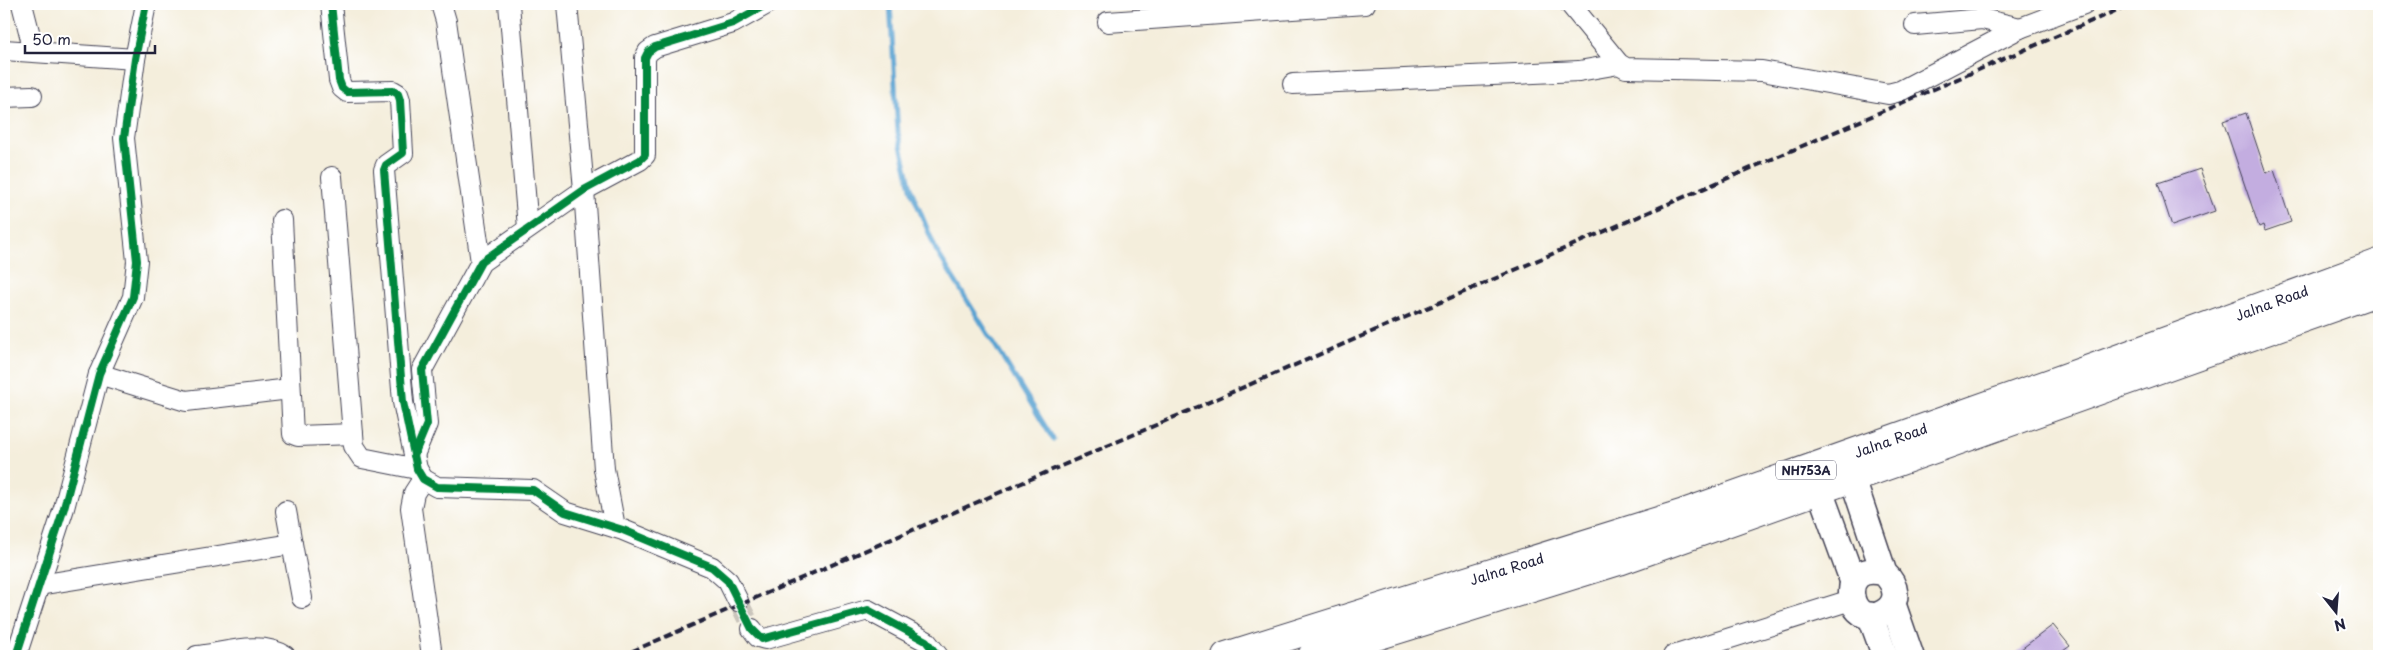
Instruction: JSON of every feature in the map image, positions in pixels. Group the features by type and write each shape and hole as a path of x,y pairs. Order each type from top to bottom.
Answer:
{"highway":[{"name":"Jalna Road","path":"1848,467 2379,263"},
{"name":"Jalna Road","path":"1312,656 1619,560 1816,478 2379,291"},
{"name":"Jalna Road","path":"1226,656 1684,513 1816,478"}],"street":[{"path":"22,4 34,51"},
{"path":"16,656 64,508 99,374 133,297 137,261 124,138 135,58 146,4"},
{"path":"331,4 338,80 342,88 347,92 393,91 398,94 400,100 403,152 386,165 384,170 403,402 418,468 437,487 533,490 565,512 615,528 712,567 728,581 738,601"},
{"path":"441,4 446,21 481,262"},
{"path":"509,4 528,228"},
{"path":"567,4 584,190 604,468 615,528"},
{"path":"432,656 411,508 427,424 422,370 481,262 584,190 640,160 645,155 645,58 648,52 655,47 733,23 767,4"},
{"path":"1108,22 1365,4"},
{"path":"1570,4 1619,64 1626,68 1635,70 1762,71 1888,94 1900,92 2020,28 2084,4"},
{"path":"1915,25 1989,19 2020,28"},
{"path":"4,50 135,58"},
{"path":"1293,84 1579,71 1619,64"},
{"path":"4,98 32,96"},
{"path":"332,177 354,446 362,458 418,468"},
{"path":"282,220 293,434 298,436 353,434"},
{"path":"99,374 186,401 290,389"},
{"path":"1848,467 1884,573 1894,587 1895,596 1893,604 1911,656"},
{"path":"1816,478 1856,607 1862,613 1870,615 1879,614 1893,604"},
{"path":"286,511 302,598"},
{"path":"39,585 292,544"},
{"path":"1673,656 1852,591 1866,572 1884,573"},
{"path":"752,629 758,637 765,639 868,610 926,641 938,656"},
{"path":"1870,615 1885,656"},
{"path":"197,656 262,648 274,650 285,656"}],"building":[{"path":"2246,113 2266,173 2274,170 2291,222 2265,231 2263,225 2259,227 2223,121"},
{"path":"2200,169 2215,211 2172,226 2158,183"},
{"path":"2053,625 2070,646 2056,656 2012,656"}],"waterway":[{"path":"890,4 898,133 912,192 936,250 1053,439"}],"tunnel":[{"path":"738,601 752,629"}],"railway":[{"path":"621,656 2131,4"}],"cycle path":[{"path":"16,656 64,508 99,374 133,297 137,261 124,138 135,59 146,4"},
{"path":"331,4 339,80 342,88 347,92 393,91 398,94 400,100 403,153 386,165 384,170 403,402 417,469 423,479 437,487 533,490 565,512 623,530 712,567 728,581 752,629 762,639 868,610 926,641 938,656"},
{"path":"414,455 427,424 422,370 481,262 584,190 640,160 645,155 645,58 648,52 655,47 733,23 767,4"}]}
